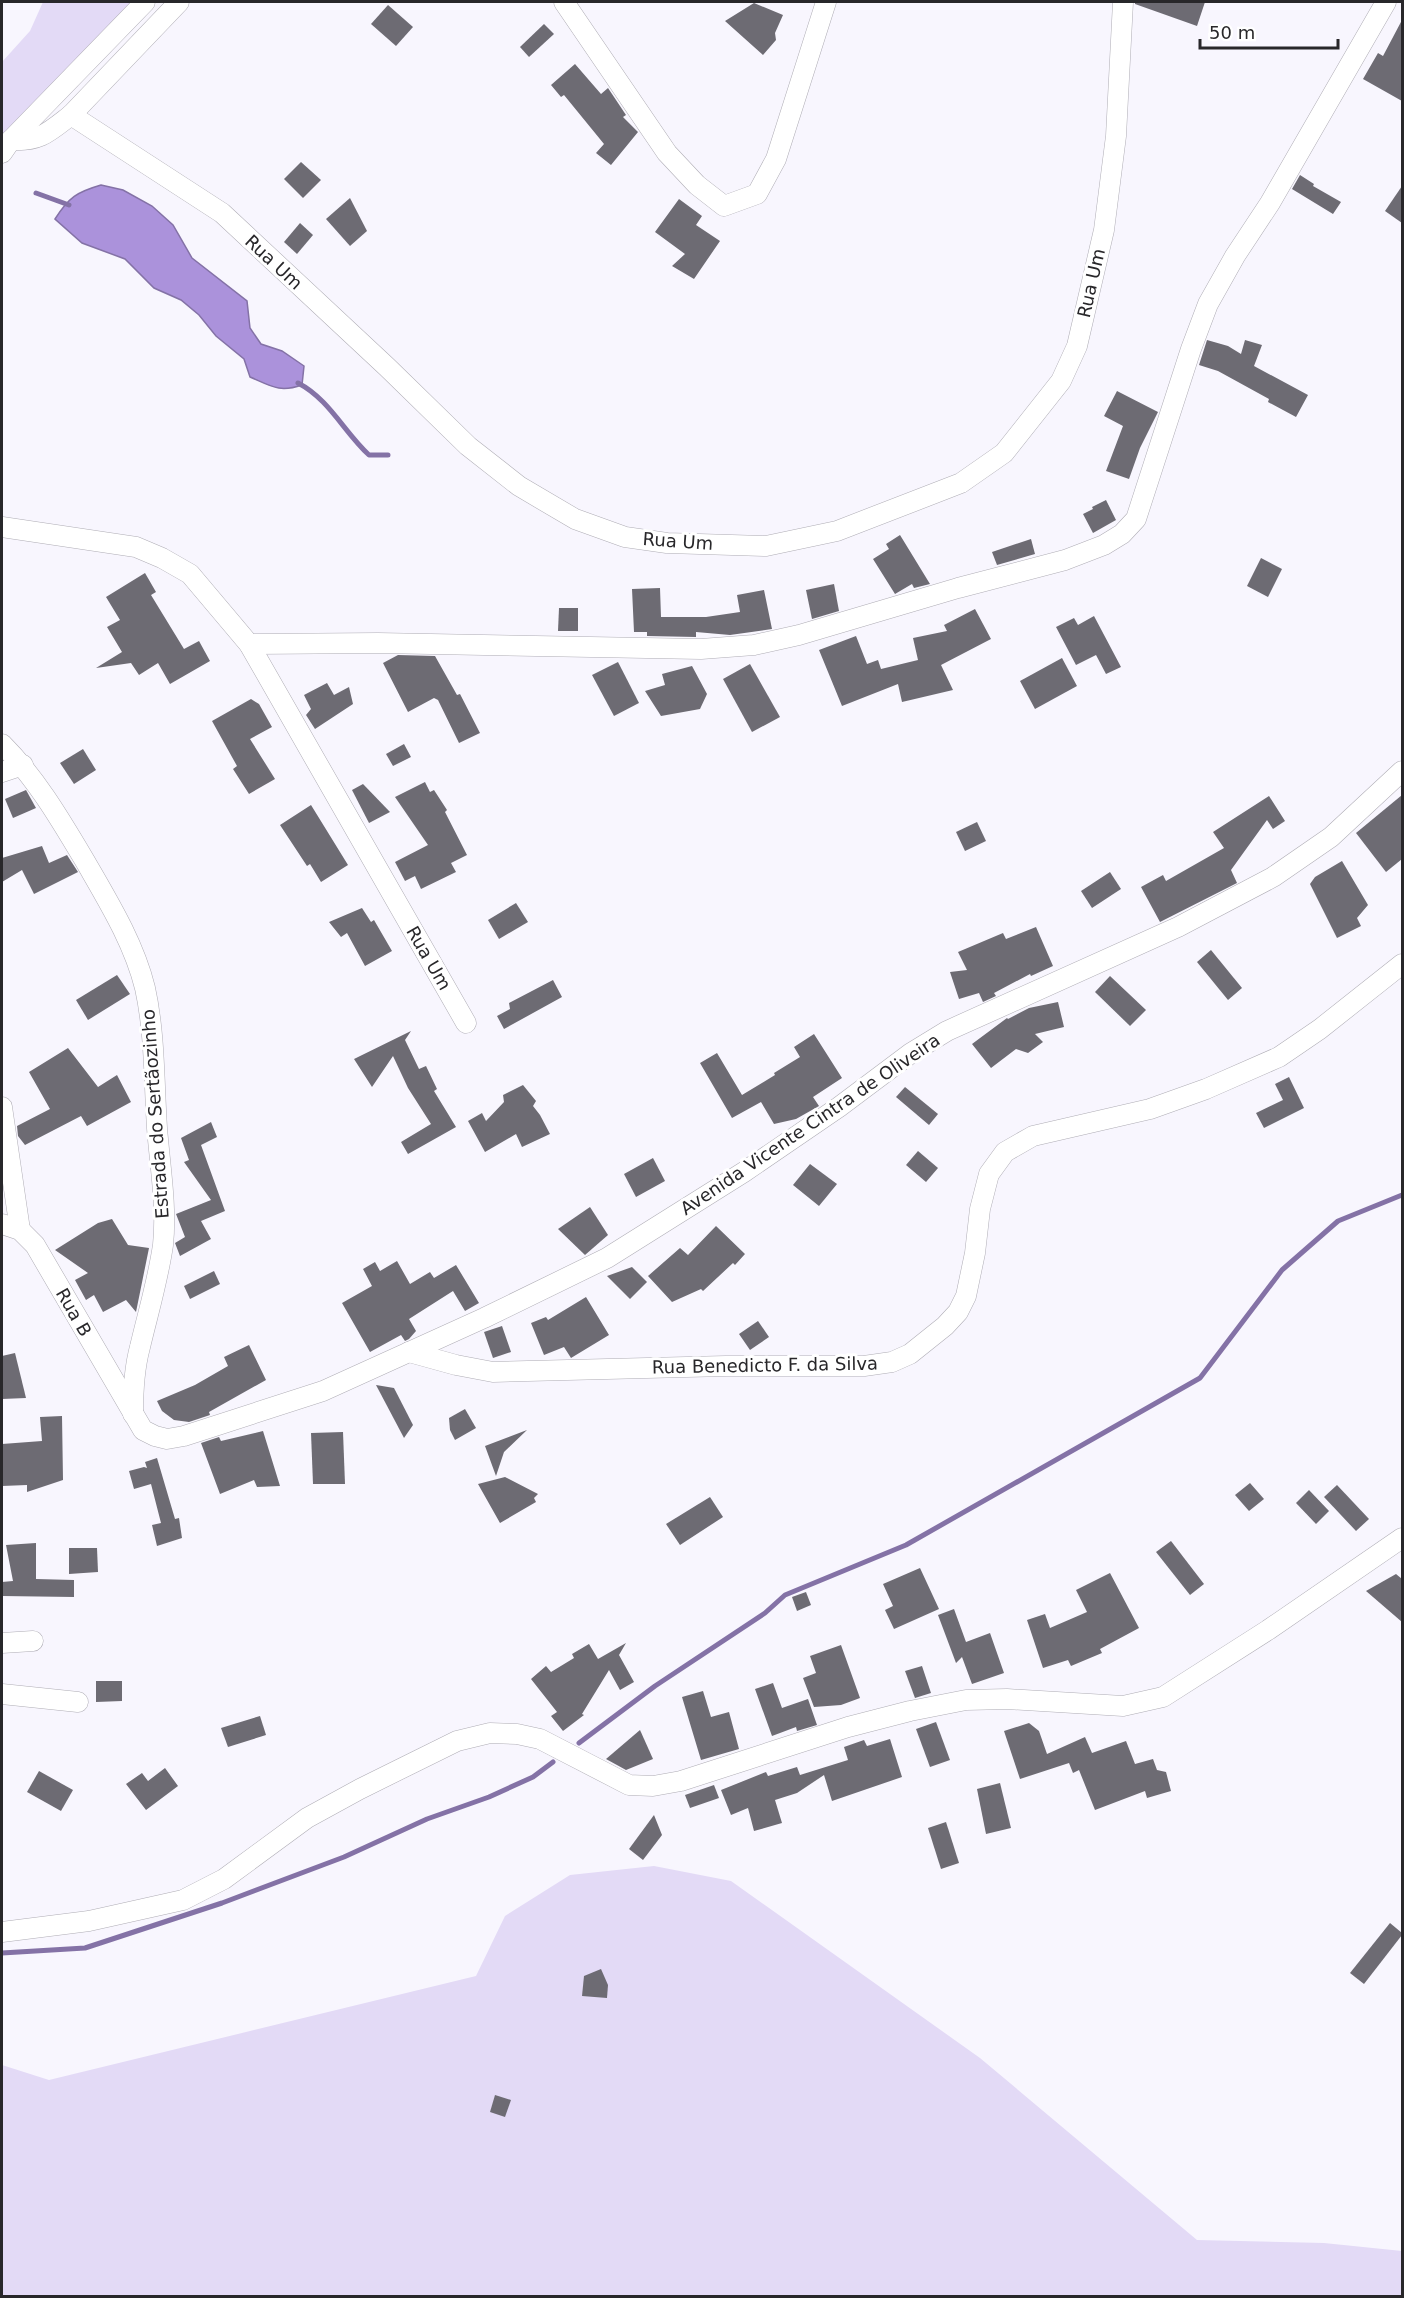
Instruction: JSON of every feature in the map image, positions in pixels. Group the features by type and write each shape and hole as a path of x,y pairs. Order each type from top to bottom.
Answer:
{"street":[{"path":"6,146 145,2"},
{"path":"6,146 43,137 71,114 179,2"},
{"path":"564,2 667,153 697,185 724,206 757,194 776,159 826,2"},
{"name":"Rua Um","path":"71,114 222,213 468,446 519,486 575,519 625,537 667,543 766,546 837,531 961,483 1004,453 1061,381 1077,346 1104,230 1116,136 1123,2"},
{"path":"249,644 701,649 754,645 799,635 958,588 1065,560 1104,545 1122,534 1136,519 1208,304 1235,256 1270,203 1386,2"},
{"name":"Rua Um","path":"2,527 135,547 162,558 190,574 249,644 466,1023"},
{"name":"Estrada do Sertãozinho","path":"2,744 23,765 54,809 106,898 131,949 144,987 152,1035 163,1202 163,1244 155,1289 139,1348 133,1414"},
{"path":"2,772 23,765"},
{"name":"Avenida Vicente Cintra de Oliveira","path":"133,1414 142,1430 167,1439 184,1436 323,1391 607,1258 744,1172 839,1107 911,1053 947,1031 1178,927 1272,877 1331,837 1402,771"},
{"name":"Rua Benedicto F. da Silva","path":"409,1352 456,1365 494,1372 726,1366 864,1366 892,1362 910,1354 945,1326 958,1312 966,1296 975,1253 980,1209 989,1174 1005,1152 1033,1136 1150,1109 1206,1089 1279,1057 1320,1029 1402,964"},
{"path":"2,1107 11,1227"},
{"name":"Rua B","path":"11,1227 35,1245 133,1414"},
{"path":"2,1932 89,1921 183,1900 224,1879 308,1818 349,1795 457,1740 490,1733 517,1734 540,1739 629,1785 652,1786 681,1781 848,1727 966,1700 1007,1698 1122,1706 1163,1697 1268,1630 1402,1538"},
{"path":"2,1643 33,1641"},
{"path":"2,1694 78,1702"}],"shaded area":[{"path":"43,2 145,2 2,153 2,62 30,31"},
{"path":"101,185 123,190 152,206 173,225 192,258 247,301 250,328 261,344 282,351 304,366 302,385 281,388 250,377 244,359 216,336 199,315 181,300 154,288 125,259 82,243 55,219 74,196"},
{"path":"654,1866 731,1881 980,2058 1197,2240 1324,2243 1402,2251 1402,2296 2,2296 2,2065 49,2080 476,1976 505,1916 570,1875"}],"building":[{"path":"1135,2 1205,2 1197,26 1135,4"},
{"path":"754,3 783,15 775,33 776,40 763,55 725,21"},
{"path":"388,5 413,27 396,46 371,24"},
{"path":"1402,20 1402,101 1363,79 1378,53 1383,56"},
{"path":"544,24 554,34 529,57 520,47"},
{"path":"575,64 601,94 608,88 626,115 623,117 638,132 611,165 596,153 604,144 564,95 561,97 551,85"},
{"path":"301,162 321,180 303,198 284,179"},
{"path":"1300,175 1314,184 1313,186 1341,202 1333,214 1292,189"},
{"path":"1402,186 1402,223 1385,211"},
{"path":"350,198 367,231 350,246 326,219"},
{"path":"679,199 702,216 696,225 720,241 694,279 672,266 685,254 655,232"},
{"path":"300,223 313,235 297,254 284,242"},
{"path":"1207,340 1228,346 1241,354 1245,340 1262,345 1254,366 1308,395 1296,417 1218,371 1199,365"},
{"path":"1117,391 1158,412 1140,448 1129,479 1106,471 1123,426 1104,416"},
{"path":"1106,500 1116,520 1093,533 1083,514"},
{"path":"900,535 930,584 914,588 912,584 895,594 873,559 889,549 886,544"},
{"path":"1031,539 1035,554 997,565 992,552"},
{"path":"1261,558 1282,569 1268,597 1247,586"},
{"path":"145,573 156,592 151,595 184,649 199,641 210,661 170,684 158,663 139,675 131,663 96,668 122,652 107,627 120,620 106,597"},
{"path":"834,584 839,611 812,619 806,590"},
{"path":"660,588 661,617 706,617 740,612 737,595 764,590 772,629 730,635 696,632 696,637 647,636 647,632 634,632 632,589"},
{"path":"559,608 578,608 578,631 558,631"},
{"path":"975,609 991,639 941,665 953,690 902,702 898,684 842,706 819,650 856,636 867,664 878,660 881,669 918,660 913,638 947,631 944,625"},
{"path":"1094,616 1121,667 1106,674 1096,655 1076,665 1056,627 1074,618 1078,625"},
{"path":"398,655 435,656 457,695 460,694 480,733 459,743 438,700 434,698 408,712 383,663"},
{"path":"1062,658 1077,686 1035,709 1020,681"},
{"path":"618,662 639,703 614,716 592,675"},
{"path":"750,664 780,717 752,732 723,679"},
{"path":"692,666 707,694 700,709 661,716 645,691 665,685 662,674"},
{"path":"327,683 334,695 349,687 353,704 315,729 306,715 311,709 304,695"},
{"path":"251,699 259,704 272,727 250,739 275,779 249,794 233,769 237,766 212,721"},
{"path":"404,744 411,757 393,766 386,754"},
{"path":"83,749 96,770 74,784 60,763"},
{"path":"425,782 430,792 434,790 447,810 445,812 467,855 451,863 456,872 421,889 415,876 405,881 395,862 428,845 395,797"},
{"path":"363,784 390,812 369,823 352,790"},
{"path":"26,790 36,808 13,818 5,799"},
{"path":"1402,795 1402,859 1386,872 1356,833"},
{"path":"1269,796 1285,821 1273,829 1267,820 1231,870 1237,883 1160,922 1141,887 1163,875 1166,881 1224,848 1213,832"},
{"path":"311,805 348,865 321,882 310,864 307,866 280,825"},
{"path":"977,822 986,841 965,851 956,832"},
{"path":"42,846 49,863 67,855 78,872 34,894 22,870 2,882 2,858"},
{"path":"1342,861 1368,905 1357,918 1361,926 1337,938 1310,884 1315,877"},
{"path":"1110,872 1121,889 1092,908 1081,891"},
{"path":"516,903 528,922 499,939 488,920"},
{"path":"362,908 371,922 374,920 392,951 365,966 347,933 341,937 329,922"},
{"path":"1036,927 1053,966 1031,976 1030,974 994,993 996,996 983,1002 979,993 959,999 950,972 967,970 958,952 1003,933 1006,939"},
{"path":"1211,950 1242,988 1228,1000 1197,962"},
{"path":"117,975 130,994 88,1020 76,1000"},
{"path":"1110,976 1146,1010 1130,1026 1095,992"},
{"path":"553,980 562,997 504,1029 497,1016 510,1009 509,1003"},
{"path":"1058,1002 1064,1027 1035,1034 1043,1042 1028,1053 1016,1049 991,1068 972,1044 1007,1018 1029,1008"},
{"path":"411,1031 405,1040 419,1069 426,1066 437,1089 434,1091 456,1127 408,1154 401,1142 431,1124 408,1088 393,1056 372,1087 354,1059"},
{"path":"814,1034 842,1078 813,1097 819,1106 796,1119 774,1124 761,1102 732,1118 700,1063 717,1053 742,1095 800,1057 794,1047"},
{"path":"68,1048 98,1087 117,1075 131,1102 87,1126 81,1116 25,1145 18,1136 17,1126 50,1109 29,1072"},
{"path":"1289,1077 1304,1108 1264,1128 1256,1113 1283,1100 1275,1084"},
{"path":"523,1085 536,1101 533,1106 550,1134 522,1147 516,1134 485,1152 468,1121 482,1113 486,1121 504,1102 503,1095"},
{"path":"905,1087 938,1114 929,1125 896,1097"},
{"path":"211,1122 217,1137 201,1145 225,1211 201,1221 211,1239 180,1256 175,1243 185,1237 176,1214 211,1200 184,1162 189,1160 181,1138"},
{"path":"918,1151 938,1168 926,1182 906,1165"},
{"path":"653,1158 665,1181 636,1197 624,1174"},
{"path":"810,1164 837,1184 819,1206 793,1185"},
{"path":"590,1207 608,1235 585,1255 558,1229"},
{"path":"112,1219 128,1245 149,1248 136,1312 126,1300 103,1312 94,1295 86,1300 75,1280 88,1273 55,1250 98,1223"},
{"path":"716,1226 745,1254 703,1291 701,1289 672,1302 648,1276 680,1248 688,1255"},
{"path":"397,1261 410,1284 430,1272 434,1278 456,1265 479,1303 465,1311 453,1291 409,1319 416,1331 409,1339 405,1341 401,1335 370,1352 342,1303 372,1286 363,1269 375,1262 380,1271"},
{"path":"632,1267 647,1282 630,1299 607,1276"},
{"path":"214,1271 220,1284 190,1299 184,1286"},
{"path":"586,1297 609,1335 571,1358 564,1347 544,1355 531,1323 546,1317 548,1320"},
{"path":"758,1321 769,1337 750,1350 739,1334"},
{"path":"502,1326 511,1352 493,1358 484,1332"},
{"path":"249,1345 266,1380 209,1412 210,1415 189,1422 174,1420 162,1411 157,1401 195,1385 228,1366 224,1357"},
{"path":"15,1353 26,1398 2,1399 2,1356"},
{"path":"376,1385 394,1388 413,1425 404,1438"},
{"path":"465,1409 476,1428 455,1440 450,1430 449,1418"},
{"path":"62,1416 63,1480 27,1492 27,1485 2,1486 2,1444 42,1441 40,1417"},
{"path":"527,1430 504,1452 496,1476 485,1446"},
{"path":"263,1431 280,1486 257,1487 254,1480 220,1494 201,1443 219,1437 221,1441"},
{"path":"343,1432 345,1484 313,1484 311,1433"},
{"path":"157,1458 175,1519 179,1518 182,1538 157,1546 152,1525 161,1523 151,1484 134,1489 129,1471 147,1468 145,1462"},
{"path":"505,1477 538,1494 534,1498 536,1502 500,1523 478,1484"},
{"path":"1250,1483 1264,1499 1249,1511 1235,1495"},
{"path":"1337,1485 1369,1519 1356,1531 1324,1497"},
{"path":"1309,1490 1329,1511 1316,1524 1296,1503"},
{"path":"710,1497 723,1517 680,1545 666,1524"},
{"path":"1171,1541 1204,1584 1190,1595 1156,1552"},
{"path":"36,1543 36,1579 74,1580 74,1597 2,1596 2,1582 13,1581 6,1545"},
{"path":"69,1548 97,1548 98,1572 69,1574"},
{"path":"920,1568 939,1609 894,1629 885,1610 893,1606 883,1584"},
{"path":"1110,1573 1139,1628 1100,1649 1102,1653 1071,1666 1068,1660 1043,1668 1027,1620 1045,1614 1050,1628 1087,1612 1076,1590"},
{"path":"1396,1574 1402,1579 1402,1622 1366,1591"},
{"path":"806,1592 811,1605 797,1611 792,1597"},
{"path":"954,1609 966,1642 990,1633 1004,1673 972,1684 962,1657 956,1663 938,1615"},
{"path":"626,1643 619,1655 634,1682 620,1690 609,1670 582,1714 584,1715 563,1731 551,1716 557,1712 531,1679 546,1666 551,1672 574,1658 572,1654 589,1644 598,1659"},
{"path":"841,1645 860,1698 841,1705 814,1707 803,1678 816,1673 810,1656"},
{"path":"922,1666 931,1693 915,1698 905,1671"},
{"path":"96,1681 122,1681 122,1701 96,1702"},
{"path":"773,1683 782,1708 808,1699 817,1725 797,1731 796,1727 772,1736 755,1689"},
{"path":"703,1691 711,1717 729,1712 739,1749 701,1760 682,1697"},
{"path":"260,1716 266,1735 228,1747 221,1728"},
{"path":"936,1722 950,1760 930,1767 916,1729"},
{"path":"1029,1723 1039,1731 1047,1754 1085,1737 1092,1753 1126,1741 1135,1764 1153,1759 1157,1770 1166,1772 1171,1791 1147,1798 1145,1791 1095,1810 1079,1770 1073,1773 1069,1763 1020,1779 1004,1731"},
{"path":"640,1730 653,1759 626,1770 606,1759"},
{"path":"890,1739 902,1777 832,1801 824,1775 797,1793 775,1800 782,1823 754,1831 748,1808 731,1815 721,1790 766,1772 768,1776 797,1767 800,1775 848,1760 844,1747 864,1740 867,1746"},
{"path":"165,1768 178,1786 146,1810 126,1784 142,1773 148,1781"},
{"path":"39,1771 73,1790 61,1811 27,1792"},
{"path":"1000,1783 1011,1828 986,1834 977,1789"},
{"path":"714,1785 719,1798 690,1808 685,1795"},
{"path":"654,1815 662,1835 643,1860 629,1849"},
{"path":"946,1822 959,1863 941,1869 928,1828"},
{"path":"1390,1923 1402,1935 1364,1984 1350,1973"},
{"path":"601,1969 608,1985 607,1998 582,1996 584,1976"},
{"path":"495,2095 511,2100 505,2117 490,2112"}],"waterway":[{"path":"36,193 69,205"},
{"path":"298,383 319,398 369,455 388,455"},
{"path":"579,1743 655,1686 765,1613 785,1595 906,1545 1200,1378 1282,1270 1338,1221 1402,1195"},
{"path":"2,1953 85,1948 222,1903 344,1857 427,1819 489,1797 533,1777 553,1762"}]}
